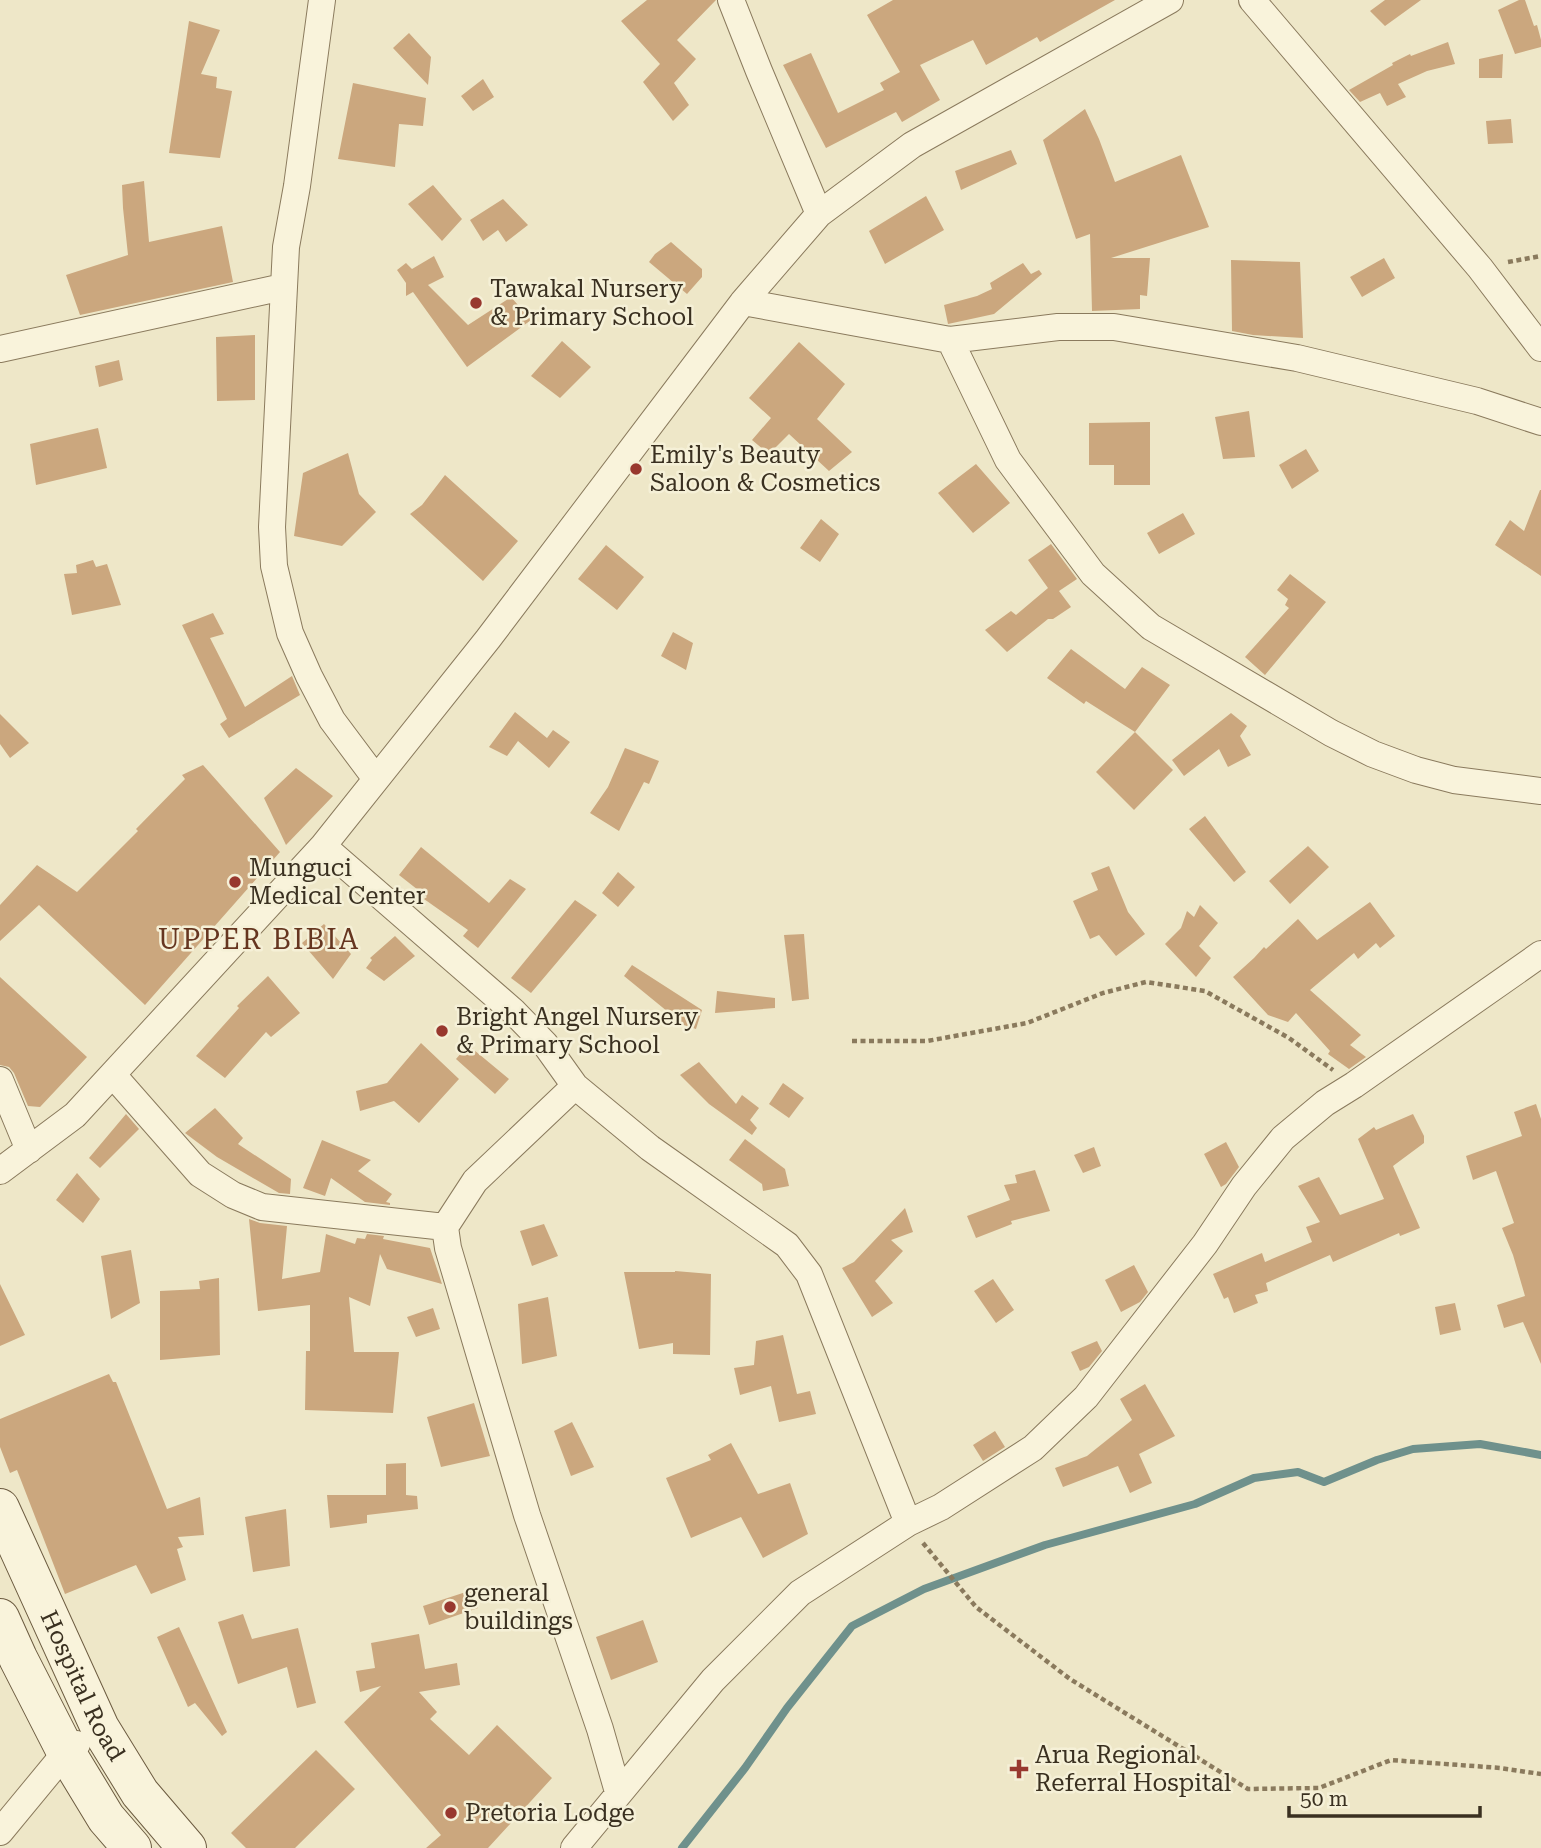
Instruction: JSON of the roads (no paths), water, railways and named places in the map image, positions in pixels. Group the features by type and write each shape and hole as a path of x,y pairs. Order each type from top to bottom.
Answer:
{"main road":[{"name":"Hospital Road","path":"0,1508 100,1728 140,1793 187,1848"},
{"name":"Hospital Road","path":"0,1618 9,1662 106,1818 132,1848"}],"street":[{"path":"322,0 286,247 272,527 274,566 290,633 309,676 332,720 376,779"},
{"path":"732,0 819,214"},
{"path":"0,1171 75,1115 323,846 488,639 743,302 819,214 912,145 1170,0"},
{"path":"1252,0 1480,268 1541,348"},
{"path":"0,349 283,287"},
{"path":"743,302 950,340 1058,327 1114,327 1297,358 1477,401 1541,422"},
{"path":"950,340 1008,460 1093,574 1151,627 1331,733 1373,754 1454,780 1541,791"},
{"path":"323,846 513,1011 545,1044 575,1086 650,1148 787,1245 808,1274 908,1523"},
{"path":"573,1848 713,1680 800,1593 908,1523 941,1507 1034,1448 1086,1397 1283,1138 1325,1103 1541,954"},
{"path":"113,1075 200,1174 233,1195 262,1207 445,1227"},
{"path":"0,1080 29,1150"},
{"path":"575,1086 475,1181 445,1227 448,1248 527,1515 600,1729 618,1792"},
{"path":"0,1832 66,1752 100,1728"}],"waterway":[{"path":"682,1848 852,1626 924,1589 1045,1545 1195,1504 1254,1478 1298,1472 1324,1482 1377,1460 1413,1449 1480,1444 1541,1455"}],"place":[{"name":"Tawakal Nursery & Primary School","path":"476,303"},
{"name":"Emily's Beauty Saloon & Cosmetics","path":"636,469"},
{"name":"Munguci Medical Center","path":"235,882"},
{"name":"Bright Angel Nursery & Primary School","path":"442,1031"},
{"name":"general buildings","path":"450,1607"},
{"name":"Arua Regional Referral Hospital","path":"1019,1769"},
{"name":"Pretoria Lodge","path":"451,1813"}],"district":[{"name":"UPPER BIBIA","path":"259,939"}]}
